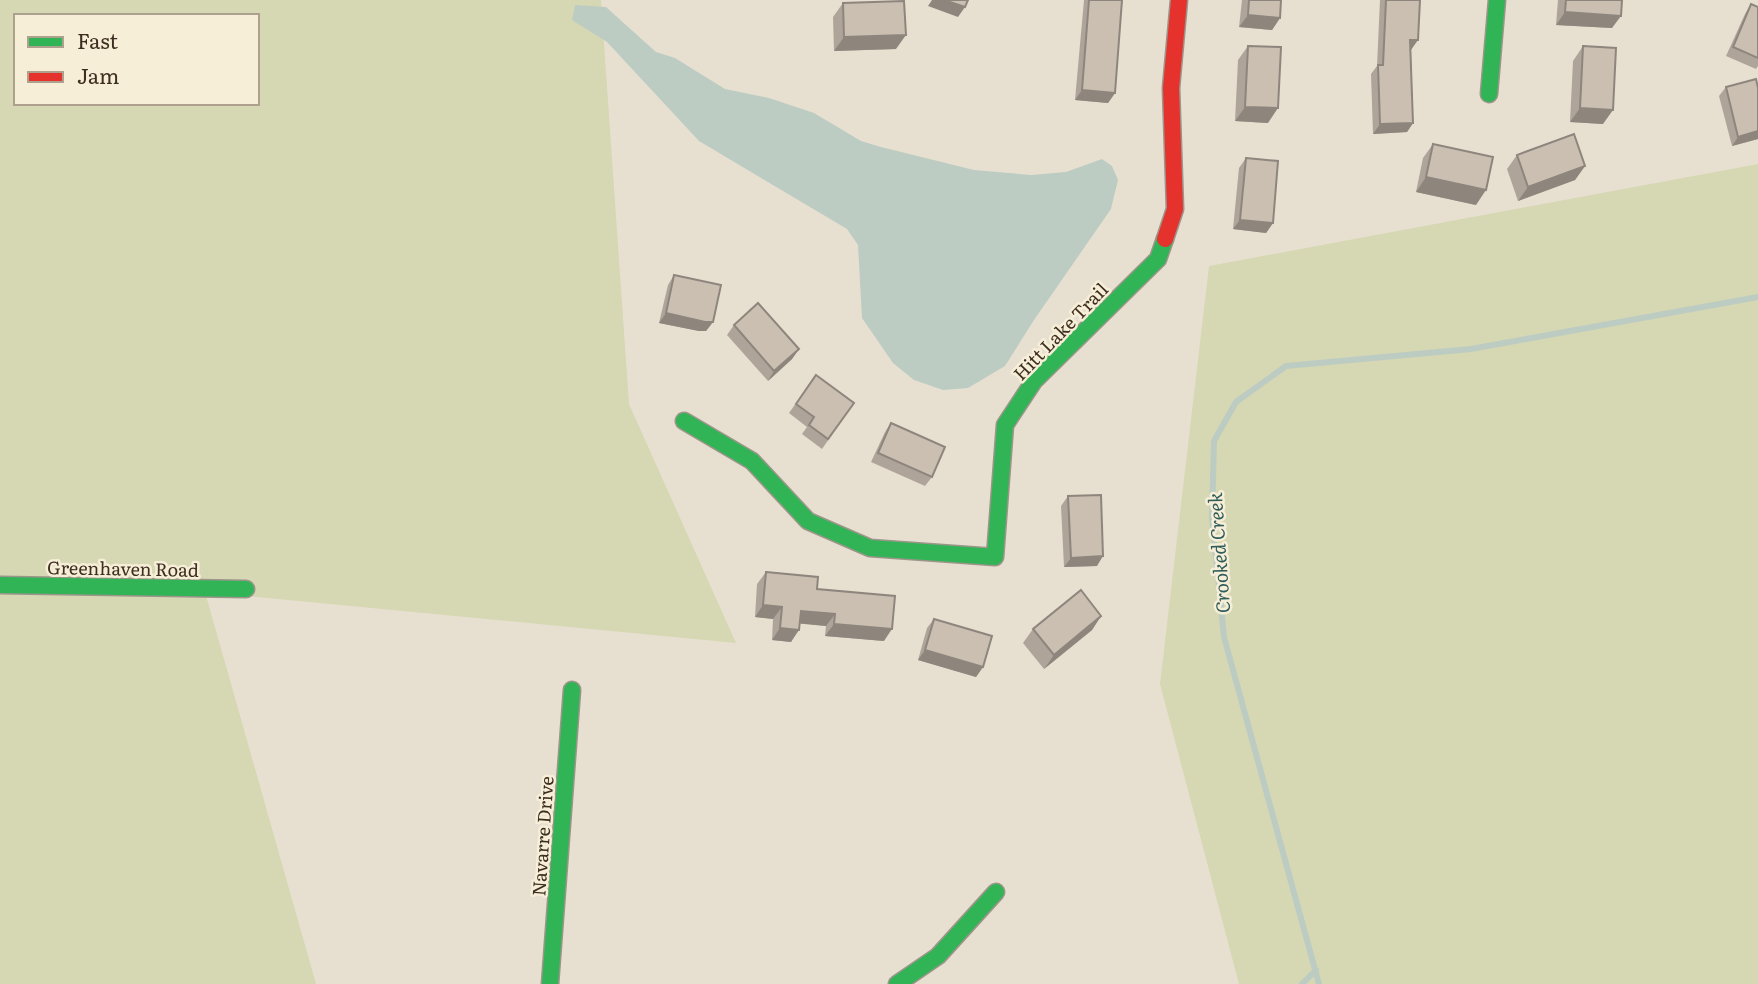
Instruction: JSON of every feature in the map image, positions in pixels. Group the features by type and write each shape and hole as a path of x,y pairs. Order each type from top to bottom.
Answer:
{"street":[{"name":"Hitt Lake Trail","path":"684,421 752,461 808,521 870,548 995,557 1004,425 1034,381 1158,259 1175,208 1171,88 1179,0"},
{"path":"1489,94 1497,0"},
{"name":"Greenhaven Road","path":"0,585 246,589"},
{"name":"Navarre Drive","path":"550,984 572,690"},
{"path":"897,984 938,956 996,892"}],"green space":[{"path":"0,0 601,0 629,404 736,643 205,592 316,984 0,984"},
{"path":"1758,164 1758,984 1239,984 1160,684 1209,266"}],"shaded area":[{"path":"575,5 606,7 656,52 675,58 725,89 769,98 814,113 861,141 881,147 974,170 1031,175 1066,172 1102,159 1112,166 1118,180 1111,209 1005,366 968,388 943,390 914,380 893,363 862,318 858,245 847,229 699,141 607,42 572,20"}],"building":[{"path":"944,0 968,0 965,7"},
{"path":"1089,0 1122,0 1115,93 1082,90"},
{"path":"1249,0 1281,0 1280,18 1248,15"},
{"path":"1386,0 1420,0 1418,40 1410,40 1413,123 1380,124 1378,65 1383,65"},
{"path":"1566,0 1622,0 1621,16 1565,12"},
{"path":"904,1 906,35 844,37 843,3"},
{"path":"1751,4 1758,7 1758,58 1733,47"},
{"path":"1248,46 1281,47 1278,108 1245,107"},
{"path":"1583,46 1616,48 1613,110 1580,108"},
{"path":"1756,79 1758,131 1738,137 1726,87"},
{"path":"1574,134 1585,166 1528,187 1517,155"},
{"path":"1433,144 1493,157 1486,190 1426,177"},
{"path":"1246,158 1278,161 1273,223 1240,220"},
{"path":"674,275 721,285 713,322 666,313"},
{"path":"758,303 799,349 774,371 734,325"},
{"path":"816,375 854,403 828,439 809,425 814,417 796,404"},
{"path":"891,423 945,447 932,477 878,453"},
{"path":"1101,495 1103,556 1071,558 1068,496"},
{"path":"766,572 818,577 817,589 895,596 892,629 834,624 835,614 801,611 799,630 780,628 782,607 763,605"},
{"path":"1081,590 1101,616 1054,655 1033,629"},
{"path":"934,619 992,636 983,667 925,650"}],"waterway":[{"name":"Crooked Creek","path":"1319,984 1224,637 1212,518 1214,441 1236,402 1286,366 1471,349 1758,297"},
{"path":"1302,984 1316,970"}],"traffic: fast":[{"path":"1489,94 1497,0"},
{"path":"684,421 752,461 808,521 870,548 995,557 1005,425 1034,381 1158,259 1165,239"},
{"path":"0,585 246,589"},
{"path":"550,984 572,690"},
{"path":"897,984 938,956 996,892"}],"traffic: jam":[{"path":"1165,239 1175,209 1171,88 1179,0"}]}
